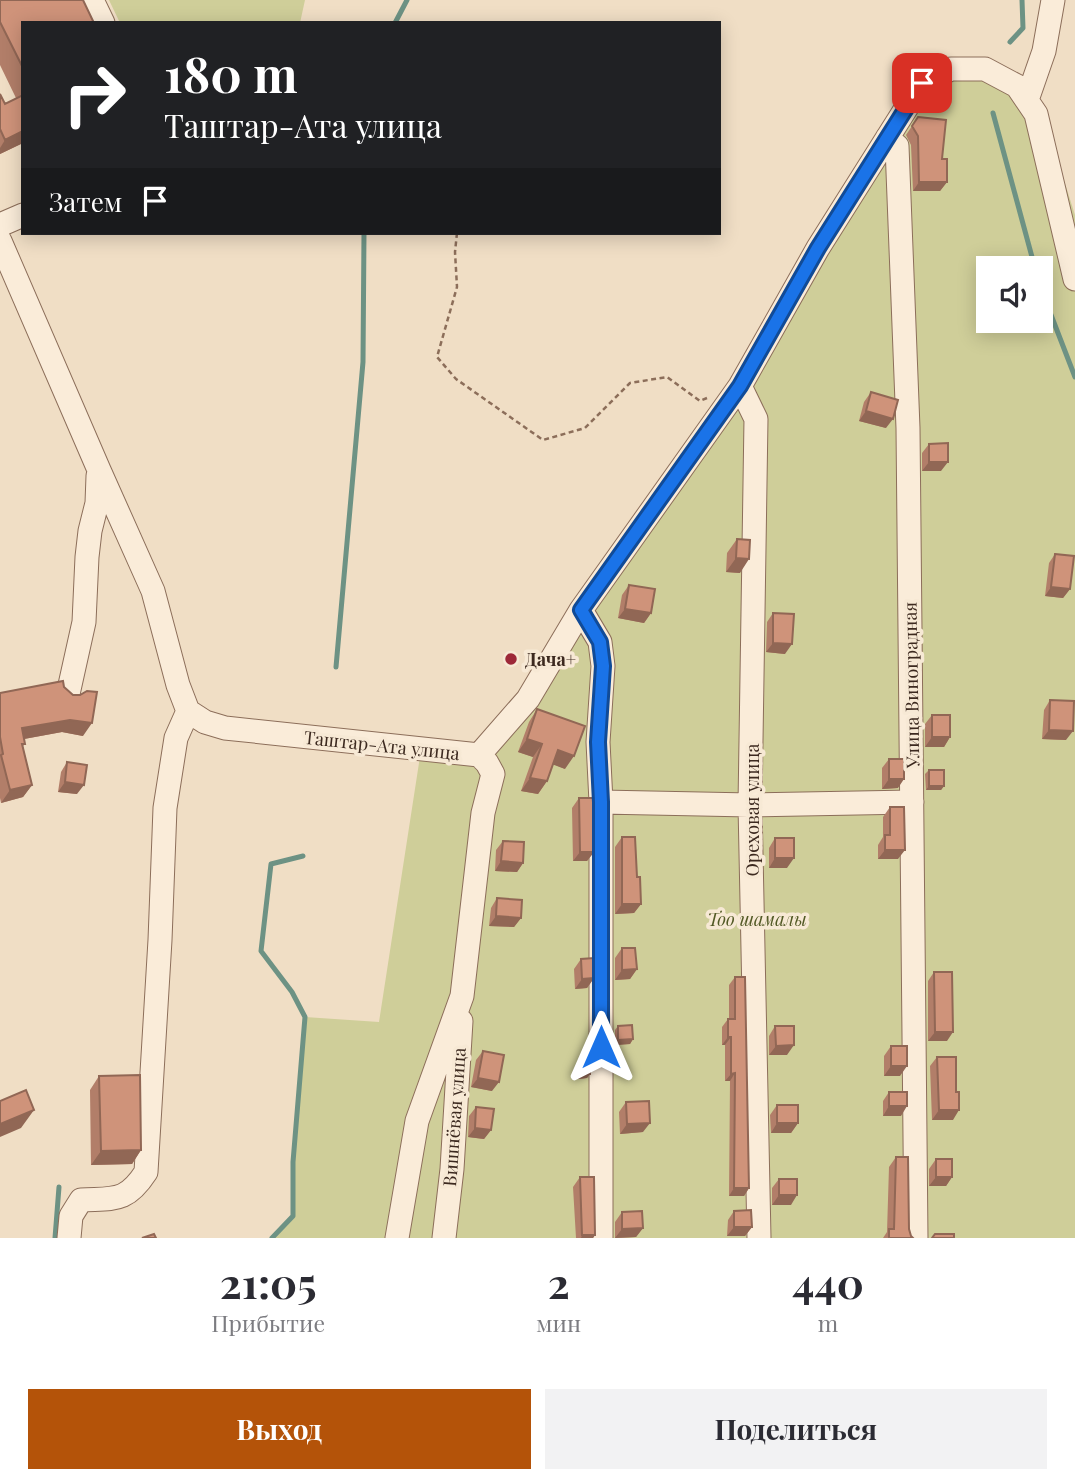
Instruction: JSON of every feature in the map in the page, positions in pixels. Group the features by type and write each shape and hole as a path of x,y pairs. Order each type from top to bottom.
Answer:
{"street":[{"path":"92,0 102,21"},
{"path":"1027,100 1044,51 1053,0"},
{"name":"Таштар-Ата улица","path":"188,711 205,722 225,728 479,755 528,699 581,610 740,386 818,248 922,83 951,69 985,69 1017,86 1036,114 1075,279"},
{"name":"Улица Виноградная","path":"887,138 897,146 908,428 916,1238"},
{"path":"0,225 21,216"},
{"path":"0,241 153,591 178,685 188,711 176,738 165,808 146,1172 136,1188 122,1197 81,1200 71,1216 69,1238"},
{"name":"Ореховая улица","path":"740,386 756,419 750,804 759,1238"},
{"path":"68,694 84,622 87,557 97,503 99,470"},
{"path":"581,610 600,642 601,654 598,742 601,802 601,1238"},
{"path":"397,1238 418,1121 462,996 483,813 493,774 479,755"},
{"path":"601,802 912,802"},
{"name":"Вишнёвая улица","path":"444,1238 452,1169 462,996"}],"path":[{"path":"457,235 457,287 437,357 456,379 543,440 585,428 630,383 667,377 700,401 710,397"}],"green space":[{"path":"109,0 305,0 300,21 119,21"},
{"name":"Тоо шамалы","path":"951,69 1017,86 1056,155 1075,215 1075,1238 272,1238 293,1216 293,1162 305,1017 379,1022 421,750 479,755 740,386 887,138"}],"building":[{"path":"0,0 83,0 93,21 21,21 21,64 0,22"},
{"path":"0,94 5,104 21,96 21,132 5,140 0,129"},
{"path":"918,117 946,120 942,159 947,159 947,182 919,182 918,136 912,126"},
{"path":"871,392 898,400 893,419 866,411"},
{"path":"948,443 948,462 929,462 929,444"},
{"path":"737,539 750,540 749,559 736,558"},
{"path":"1055,554 1074,556 1070,589 1051,587"},
{"path":"629,585 655,589 651,613 625,609"},
{"path":"773,613 794,614 792,644 773,643"},
{"path":"63,681 64,687 73,695 87,691 97,692 92,723 70,720 22,728 25,744 22,744 32,785 10,790 1,755 0,693"},
{"path":"1050,700 1074,701 1073,731 1049,730"},
{"path":"537,709 585,726 574,756 558,750 547,781 530,778 542,744 527,739"},
{"path":"932,715 950,715 950,737 932,737"},
{"path":"889,759 904,759 904,779 889,779"},
{"path":"67,762 87,765 84,785 65,782"},
{"path":"929,770 944,770 944,786 929,786"},
{"path":"579,798 594,798 594,852 580,852"},
{"path":"890,807 904,807 905,850 885,850 885,835 890,835"},
{"path":"622,837 635,837 641,904 622,904"},
{"path":"775,838 794,838 794,858 775,858"},
{"path":"503,841 524,842 523,863 501,861"},
{"path":"497,898 522,900 521,918 496,916"},
{"path":"622,948 635,948 637,969 622,970"},
{"path":"594,958 594,978 582,979 581,959"},
{"path":"934,972 952,972 953,1032 935,1032"},
{"path":"735,977 745,977 749,1188 734,1188 735,1073 731,1074 728,1019 735,1019"},
{"path":"632,1025 633,1039 618,1040 618,1026"},
{"path":"775,1026 794,1026 794,1045 776,1046"},
{"path":"891,1046 907,1046 907,1066 891,1066"},
{"path":"483,1051 504,1055 499,1082 478,1078"},
{"path":"580,1057 590,1057 590,1074 581,1074"},
{"path":"937,1057 956,1057 959,1110 939,1110"},
{"path":"140,1075 141,1150 101,1151 99,1076"},
{"path":"26,1090 34,1110 0,1124 0,1101"},
{"path":"889,1092 907,1092 907,1106 889,1106"},
{"path":"649,1101 650,1123 627,1124 626,1102"},
{"path":"777,1105 798,1105 798,1123 777,1123"},
{"path":"476,1107 494,1109 491,1130 475,1128"},
{"path":"896,1157 908,1157 909,1229 913,1238 889,1238 889,1229 894,1229"},
{"path":"936,1159 952,1159 952,1177 936,1177"},
{"path":"580,1177 594,1177 595,1235 582,1235"},
{"path":"779,1179 797,1179 797,1195 779,1195"},
{"path":"751,1210 752,1227 734,1227 734,1211"},
{"path":"642,1211 643,1228 622,1229 622,1212"},
{"path":"935,1234 954,1234 954,1238 932,1238"}],"waterway":[{"path":"396,21 407,0"},
{"path":"1010,42 1023,28 1022,0"},
{"path":"993,113 1032,256"},
{"path":"336,667 363,362 364,235"},
{"path":"1053,320 1075,377"},
{"path":"272,1238 293,1216 293,1162 305,1017 292,992 261,951 271,864 303,856"},
{"path":"55,1238 59,1187"}],"place":[{"name":"Дача+","path":"511,659"}],"route":[{"path":"601,1047 601,802 598,742 603,666 600,642 581,610 740,386 818,248 922,83"}]}
